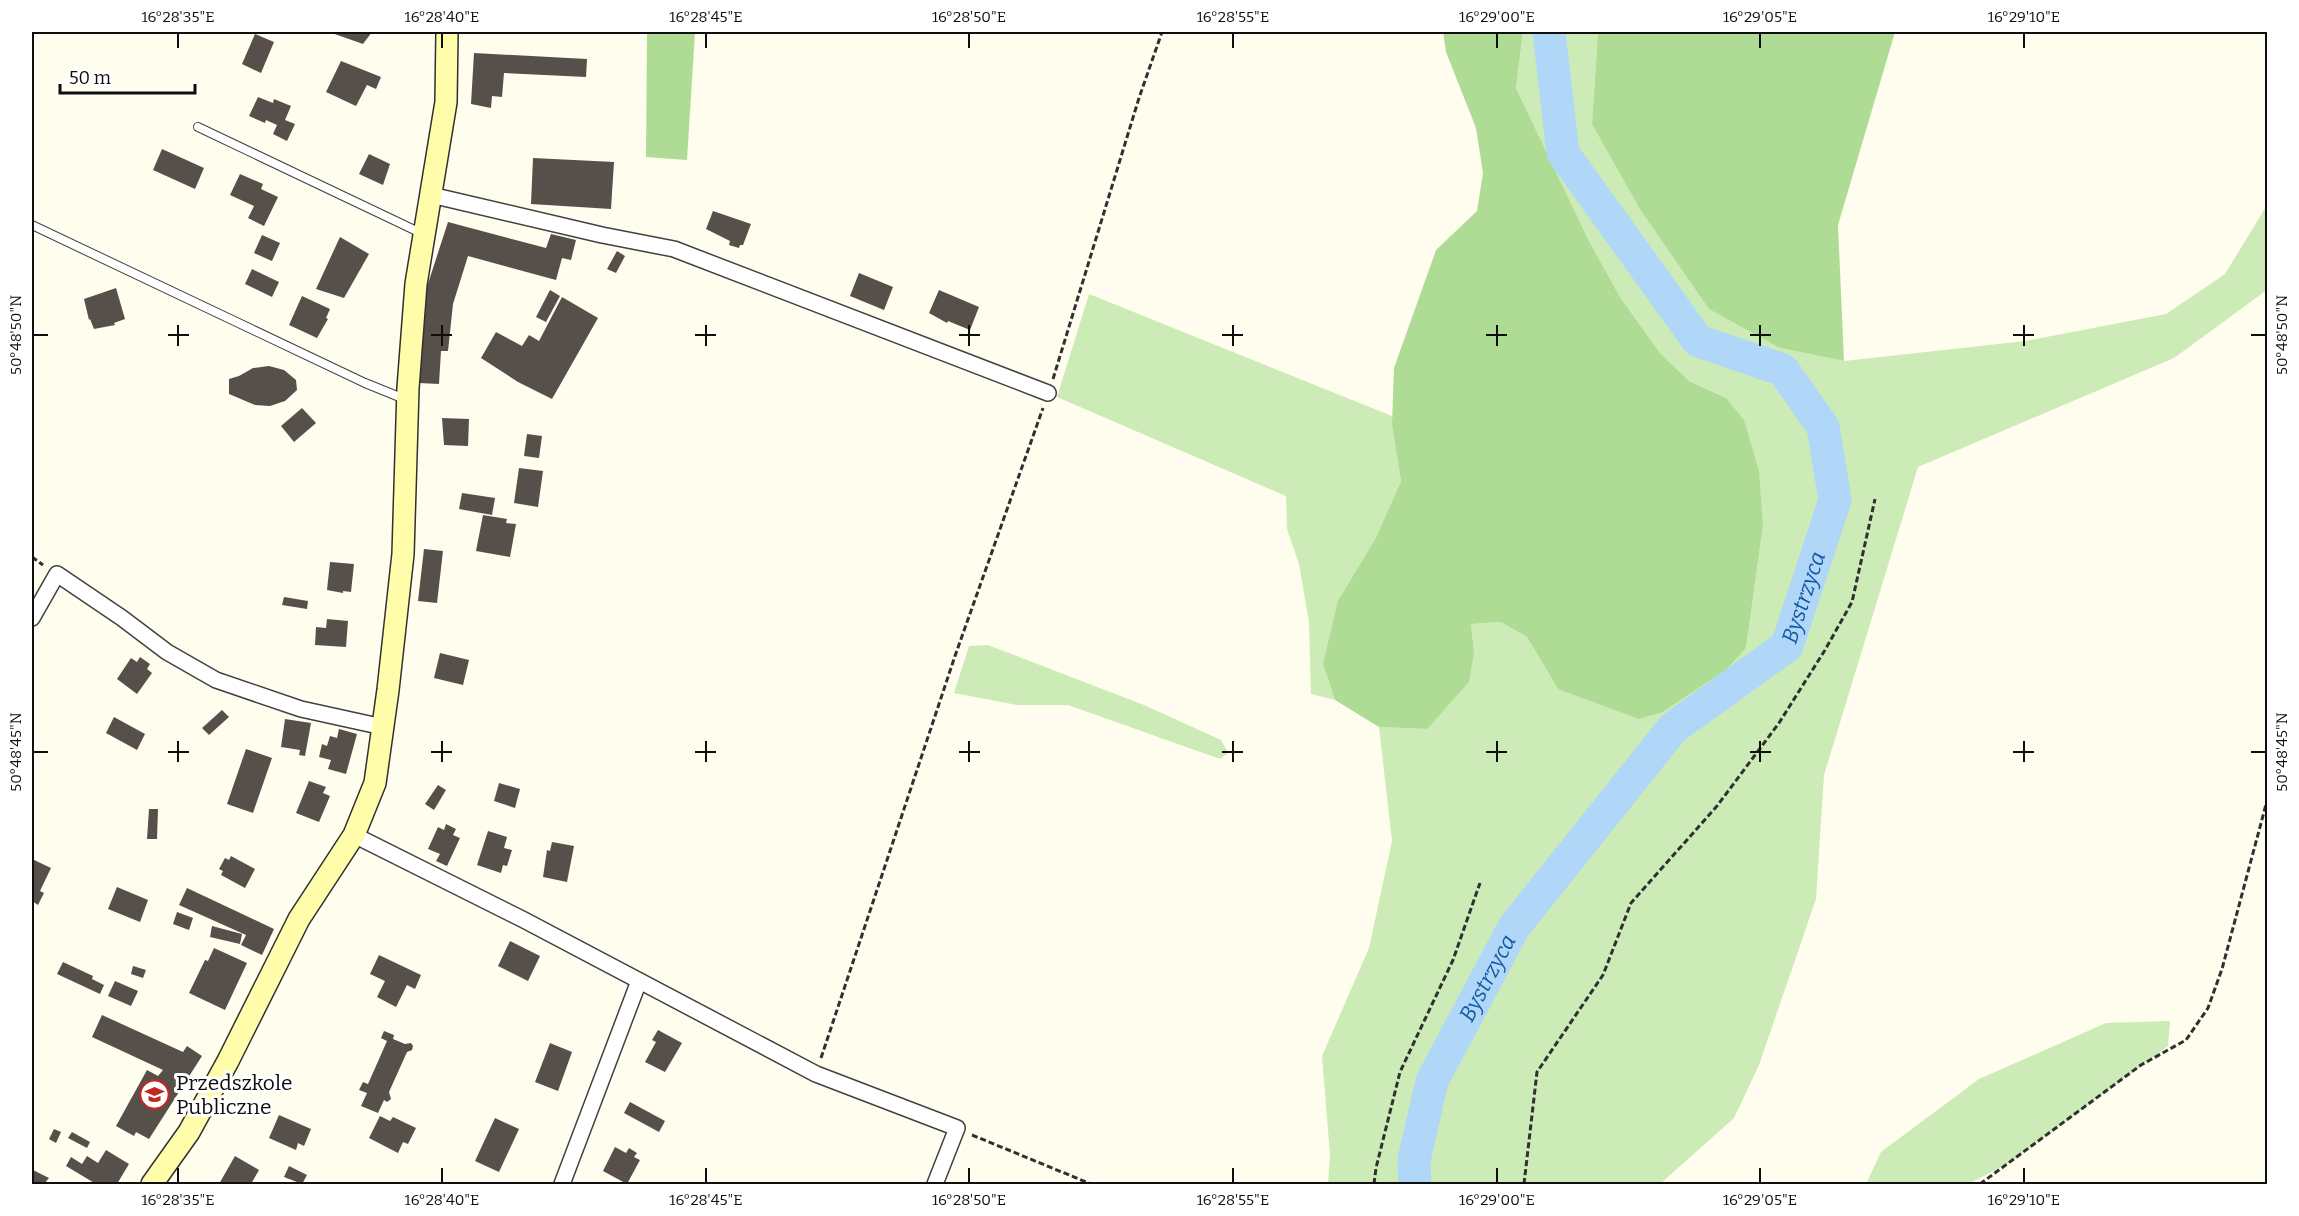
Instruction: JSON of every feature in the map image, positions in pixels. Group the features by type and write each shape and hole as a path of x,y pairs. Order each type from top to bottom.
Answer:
{"street":[{"path":"153,1185 189,1132 299,920 354,835 375,783 403,554 408,401 416,284 446,102 447,32"},
{"path":"430,195 602,235 674,249 1048,393"},
{"path":"32,618 57,574 167,652 216,680 301,709 383,727"},
{"path":"354,835 524,920 816,1074 957,1128 935,1185"},
{"path":"562,1185 639,981"}],"lane":[{"path":"198,127 424,235"},
{"path":"32,225 365,383 408,401"}],"path":[{"path":"816,1074 955,656 1048,393 1139,98 1162,32"},
{"path":"1524,1185 1537,1072 1604,975 1631,903 1717,806 1779,723 1825,650 1852,602 1875,499"},
{"path":"1980,1185 2140,1065 2186,1040 2208,1008 2222,969 2268,797"},
{"path":"1374,1185 1376,1168 1400,1072 1453,960 1480,883"},
{"path":"957,1128 1091,1185"}],"green space":[{"path":"647,32 695,32 687,160 646,157"},
{"path":"1443,32 1523,32 1516,88 1588,239 1620,297 1660,353 1689,381 1726,398 1744,420 1759,471 1763,526 1746,648 1726,670 1663,712 1639,719 1558,689 1527,637 1501,622 1471,624 1474,652 1469,682 1427,729 1379,727 1335,700 1323,664 1338,601 1376,538 1401,481 1392,424 1394,368 1436,250 1477,211 1483,173 1476,128 1446,52"},
{"path":"1523,32 1598,32 1592,124 1780,348 1844,361 2025,341 2166,314 2225,274 2267,205 2267,290 2174,358 1918,467 1824,775 1816,899 1759,1065 1734,1118 1660,1184 1328,1184 1330,1155 1322,1056 1369,948 1392,841 1379,727 1427,729 1474,652 1471,624 1501,622 1527,637 1558,689 1663,712 1726,670 1746,648 1763,526 1726,398 1689,381 1660,353 1620,297 1588,239 1516,88"},
{"path":"1598,32 1895,32 1838,225 1844,361 1780,348 1709,309 1640,209 1592,124"},
{"path":"1089,294 1392,416 1401,481 1323,663 1335,700 1311,694 1309,622 1299,564 1287,529 1286,496 1057,397"},
{"path":"988,645 1144,705 1221,740 1228,753 1220,759 1068,705 1017,705 954,693 969,646"},
{"path":"2170,1021 2168,1046 2011,1162 1968,1184 1866,1184 1881,1152 1979,1079 2106,1023"}],"building":[{"path":"329,32 372,32 363,44"},
{"path":"255,34 274,42 261,73 242,64"},
{"path":"474,53 587,59 586,77 504,73 502,97 492,96 491,108 471,104"},
{"path":"341,61 381,77 376,89 367,85 356,106 326,92"},
{"path":"258,97 273,103 274,99 291,106 285,120 295,124 287,141 273,134 277,125 249,116"},
{"path":"162,149 204,168 195,189 153,170"},
{"path":"369,154 390,164 383,185 359,174"},
{"path":"533,158 614,162 611,209 531,204"},
{"path":"240,174 263,184 261,189 278,197 264,226 248,218 254,206 230,195"},
{"path":"713,211 751,224 743,245 739,248 729,245 730,241 706,229"},
{"path":"448,222 546,248 551,234 576,240 571,260 562,258 556,280 468,256 453,304 448,351 441,351 439,384 419,383 423,299"},
{"path":"262,235 280,243 272,261 254,253"},
{"path":"340,237 369,254 344,298 316,289"},
{"path":"617,251 625,256 616,273 607,269"},
{"path":"252,269 279,282 272,297 245,284"},
{"path":"859,273 893,287 884,310 850,296"},
{"path":"116,288 125,319 114,323 115,325 94,329 89,320 84,299"},
{"path":"550,290 560,296 546,322 536,317"},
{"path":"939,290 979,307 970,330 948,321 947,323 929,313"},
{"path":"302,296 330,309 326,318 328,319 317,338 289,325"},
{"path":"562,297 598,318 552,399 518,382 481,358 496,332 522,346 529,335 539,341"},
{"path":"269,366 284,370 296,380 297,390 285,401 270,406 255,405 229,394 229,379 253,368"},
{"path":"302,408 316,423 294,442 281,426"},
{"path":"442,418 469,419 468,446 444,445"},
{"path":"527,434 542,436 539,458 524,456"},
{"path":"519,468 543,471 538,507 514,503"},
{"path":"462,493 495,498 492,515 459,509"},
{"path":"483,515 507,519 506,523 516,524 510,557 476,551"},
{"path":"424,549 443,551 437,603 418,601"},
{"path":"330,562 354,564 351,592 327,590"},
{"path":"284,597 308,601 307,609 282,605"},
{"path":"327,619 348,621 346,647 315,645 316,627 326,628"},
{"path":"440,653 469,660 463,685 434,678"},
{"path":"140,657 150,664 147,669 152,673 137,694 117,679 131,658 137,662"},
{"path":"222,710 229,717 209,735 202,728"},
{"path":"114,717 145,734 137,750 106,733"},
{"path":"285,719 311,723 305,756 299,755 300,750 281,747"},
{"path":"339,729 357,734 346,774 328,769 331,760 319,757 322,744 327,746 330,736 337,738"},
{"path":"246,749 272,758 253,813 227,804"},
{"path":"309,781 326,787 323,793 330,796 319,822 296,813"},
{"path":"499,783 520,789 515,808 494,801"},
{"path":"438,785 446,790 434,810 425,804"},
{"path":"149,809 158,809 157,839 147,839"},
{"path":"446,824 456,829 453,835 460,838 447,866 436,861 440,854 428,849 438,827 444,830"},
{"path":"488,831 507,837 504,848 512,850 507,866 503,865 501,873 477,865"},
{"path":"552,842 574,846 567,882 543,877 547,850 550,851"},
{"path":"231,856 255,869 245,888 221,875 223,871 219,869 225,858 229,860"},
{"path":"32,859 51,868 40,891 44,893 38,905 32,901"},
{"path":"117,887 148,900 140,922 108,909"},
{"path":"187,888 274,929 262,955 241,945 246,935 179,905"},
{"path":"177,912 193,918 189,930 173,924"},
{"path":"212,926 242,934 240,944 210,937"},
{"path":"510,941 540,956 528,981 498,966"},
{"path":"214,948 247,963 225,1010 189,993 205,960 208,961"},
{"path":"379,955 421,975 415,989 407,985 396,1007 377,997 385,981 370,974"},
{"path":"63,962 93,976 92,979 104,985 100,994 57,974"},
{"path":"133,966 146,970 143,978 131,974"},
{"path":"115,981 138,991 131,1006 108,996"},
{"path":"102,1015 183,1052 187,1046 202,1056 149,1139 136,1132 134,1136 116,1126 147,1070 158,1076 163,1070 92,1037"},
{"path":"658,1030 682,1043 665,1072 645,1062 656,1042 652,1040"},
{"path":"384,1031 394,1035 393,1039 405,1044 411,1043 413,1046 412,1050 407,1052 389,1092 391,1099 387,1102 384,1100 378,1113 361,1106 367,1093 359,1090 363,1082 368,1084 387,1041 381,1038"},
{"path":"550,1043 572,1052 558,1091 535,1082"},
{"path":"630,1102 665,1121 659,1132 624,1113"},
{"path":"279,1115 311,1129 304,1146 298,1143 296,1150 269,1138"},
{"path":"380,1116 390,1121 393,1117 416,1128 408,1144 403,1142 398,1153 369,1138"},
{"path":"495,1118 519,1129 499,1172 475,1161"},
{"path":"54,1129 61,1132 56,1143 49,1139"},
{"path":"72,1132 90,1142 87,1148 68,1138"},
{"path":"615,1147 626,1153 629,1148 637,1153 634,1157 640,1160 627,1184 603,1171"},
{"path":"106,1150 129,1164 117,1184 96,1184 66,1166 71,1157 82,1164 87,1156 98,1163"},
{"path":"235,1156 259,1170 251,1184 219,1184"},
{"path":"289,1166 307,1175 302,1184 284,1177"},
{"path":"33,1170 49,1178 44,1184 32,1184"}],"waterway":[{"name":"Bystrzyca","path":"1415,1184 1414,1160 1432,1081 1514,927 1673,728 1787,646 1835,500 1823,427 1783,370 1698,341 1563,153 1549,32"}],"place":[{"name":"Przedszkole Publiczne","path":"155,1095"}]}
